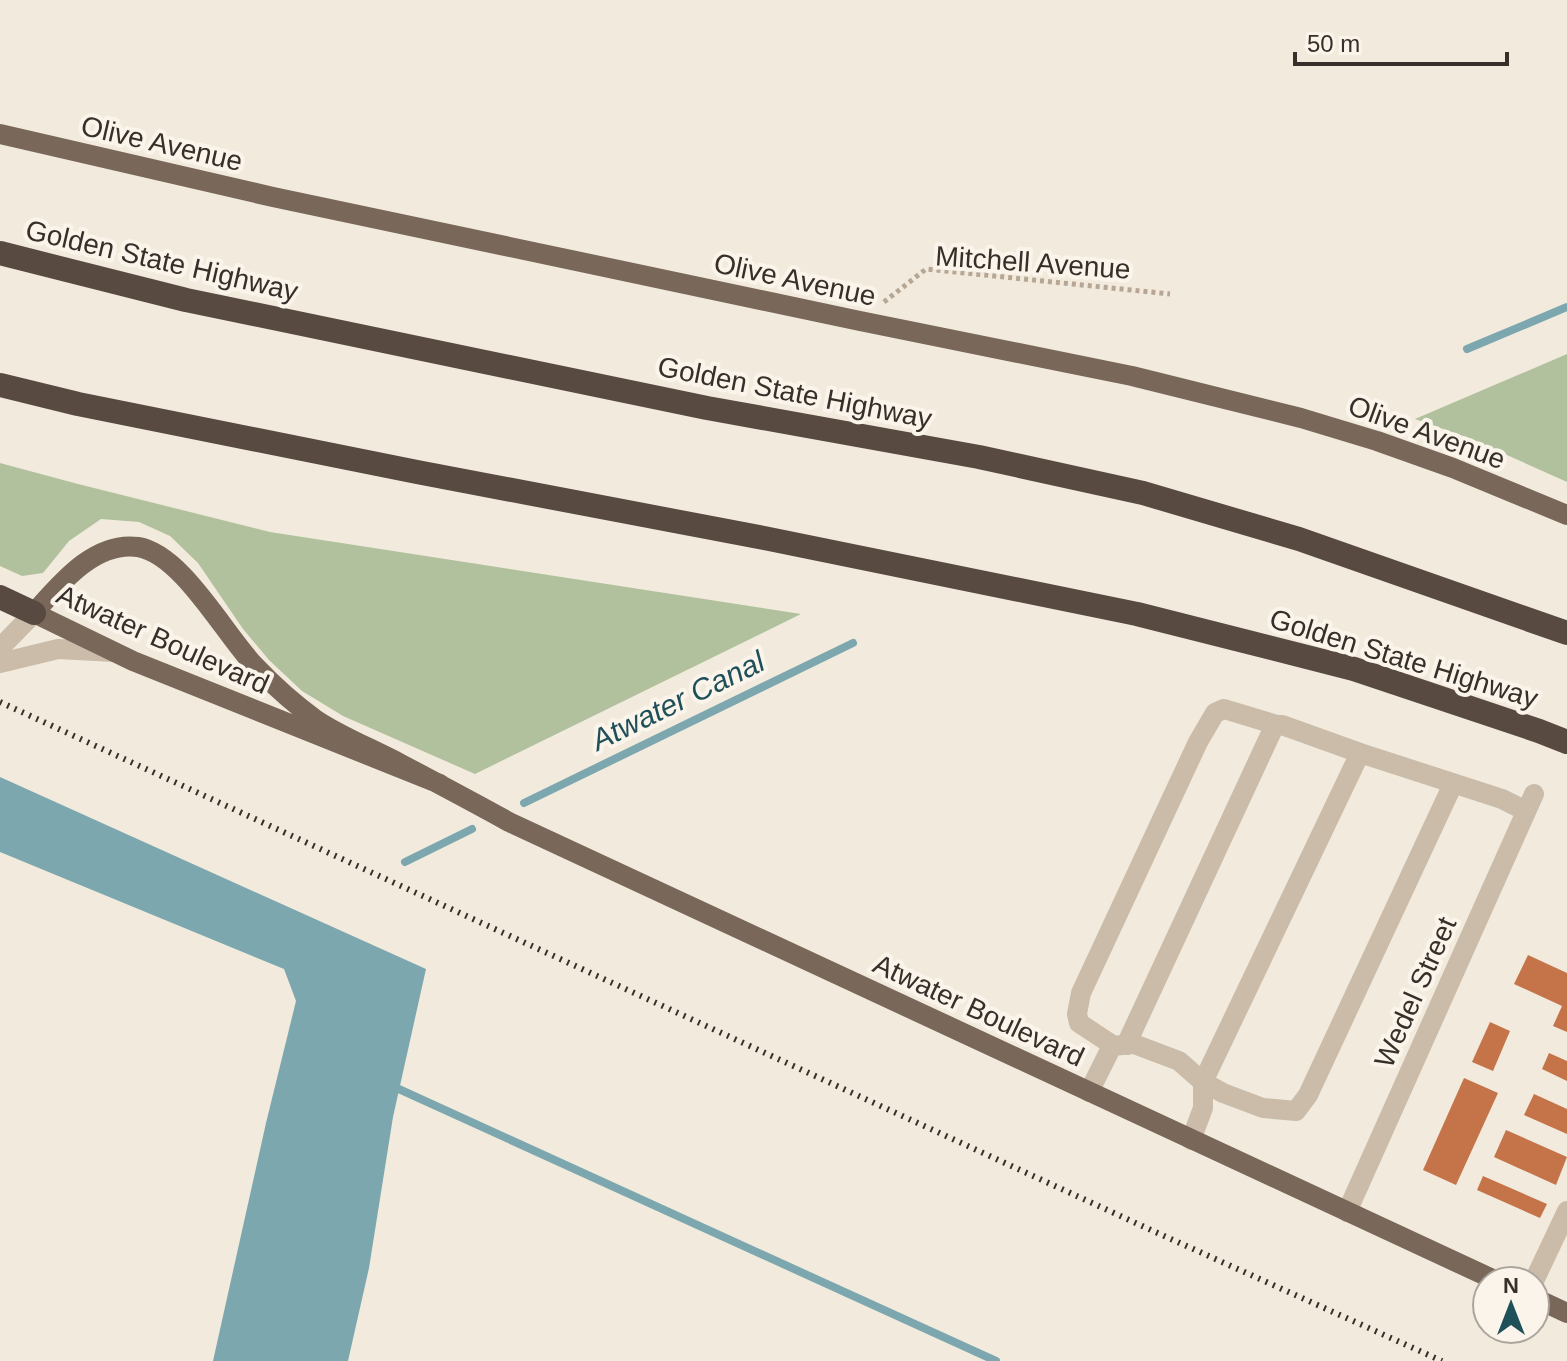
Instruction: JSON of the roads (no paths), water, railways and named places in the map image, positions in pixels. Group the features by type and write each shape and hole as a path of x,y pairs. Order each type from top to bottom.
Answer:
{"highway":[{"name":"Golden State Highway","path":"0,253 186,300 707,408 979,457 1143,493 1299,539 1567,633"},
{"name":"Golden State Highway","path":"0,385 78,404 1137,614 1354,669 1567,742"},
{"path":"0,597 34,613"}],"main road":[{"name":"Olive Avenue","path":"0,134 273,197 1132,376 1301,418 1377,441 1453,468 1567,515"},
{"name":"Atwater Boulevard","path":"440,784 133,661 34,613 60,583 99,553 121,547 152,551 168,561 189,582 253,664 317,721 440,784 509,822 1471,1269"}],"street":[{"path":"0,648 34,613"},
{"path":"0,663 58,649 114,652"},
{"path":"1089,1092 1112,1046 1134,1044 1179,1061 1203,1082 1223,1093 1263,1108 1296,1111 1308,1095 1453,784 1282,725 1224,709 1215,713 1198,742 1081,993 1077,1014 1079,1023 1120,1045"},
{"path":"1120,1045 1277,725"},
{"path":"1191,1140 1203,1108 1203,1082 1360,753"},
{"name":"Wedel Street","path":"1347,1212 1530,802 1502,799 1453,784"},
{"path":"1542,1265 1567,1211"}],"water":[{"path":"0,777 426,969 393,1117 369,1268 348,1361 213,1361 296,1001 284,969 0,852"}],"waterway":[{"name":"Atwater Canal","path":"1467,349 1567,307"},
{"name":"Atwater Canal","path":"524,803 853,643"},
{"name":"Atwater Canal","path":"405,862 472,829"},
{"path":"390,1085 996,1361"}],"railway":[{"path":"0,702 1442,1361"}]}
